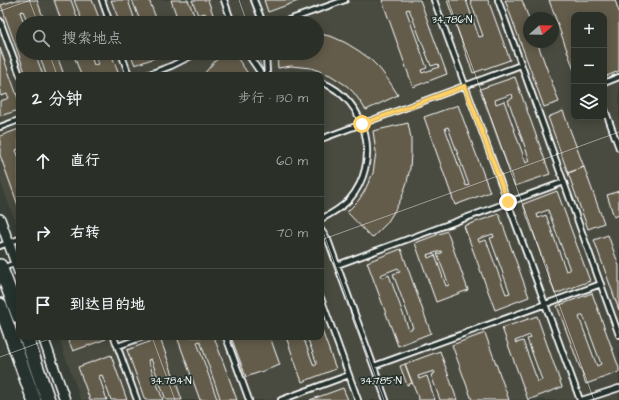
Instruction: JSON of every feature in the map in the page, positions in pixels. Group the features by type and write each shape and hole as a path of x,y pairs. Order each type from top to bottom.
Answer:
{"street":[{"path":"0,219 4,244 16,263"},
{"path":"0,267 16,309"},
{"path":"0,305 34,400"},
{"path":"27,340 48,400"},
{"path":"44,340 65,400"}],"lane":[{"path":"102,0 108,16"},
{"path":"224,0 230,16"},
{"path":"254,0 260,16"},
{"path":"300,16 345,0"},
{"path":"434,0 581,400 619,388"},
{"path":"498,0 619,335"},
{"path":"0,20 19,72"},
{"path":"124,60 128,72"},
{"path":"155,72 183,60"},
{"path":"252,60 260,72"},
{"path":"266,60 267,72"},
{"path":"324,138 521,65"},
{"path":"607,81 619,77"},
{"path":"324,84 335,89 352,104 362,124 368,146 365,169 356,190 349,200 340,208 324,218"},
{"path":"607,115 619,148"},
{"path":"0,127 16,121"},
{"path":"337,265 564,182"},
{"path":"324,234 328,240 386,400"},
{"path":"4,244 16,240"},
{"path":"0,267 16,266"},
{"path":"374,366 601,284"},
{"path":"324,306 358,400"},
{"path":"115,340 137,400"},
{"path":"118,346 135,340"},
{"path":"227,340 249,400"},
{"path":"281,400 349,375"}],"shaded area":[{"path":"0,0 619,0 619,400 81,400 59,340 324,340 324,72 16,72 16,223 0,180"}],"building":[{"path":"16,0 37,0 43,16 25,16 23,11 20,12 21,16 16,16 16,47 1,5"},
{"path":"54,0 71,0 77,16 60,16"},
{"path":"74,0 92,0 98,16 80,16"},
{"path":"111,0 128,0 134,16 117,16"},
{"path":"132,0 149,0 155,16 138,16"},
{"path":"171,0 188,0 195,16 177,16"},
{"path":"192,0 208,0 214,16 206,16 205,13 198,15"},
{"path":"264,0 301,0 268,12"},
{"path":"382,0 420,0 447,74 413,87","holes":["409,9 431,66 438,64 439,67 422,73 421,70 427,68 406,10"]},
{"path":"447,0 466,0 479,37 483,36 470,0 488,0 510,60 473,73"},
{"path":"505,0 522,0 526,12 523,12 523,48 539,48 559,102 544,107"},
{"path":"549,0 615,0 619,12 619,71 607,76 607,12 571,12 571,62 559,28 559,12 553,12"},
{"path":"324,35 346,43 370,59 380,69 398,95 366,110 347,86 324,72 311,68 291,66 278,68 277,60 324,60"},
{"path":"0,48 16,93 16,111 0,116 0,101 9,98 7,94 1,96"},
{"path":"21,60 38,60 42,72 25,72"},
{"path":"41,60 59,60 63,72 45,72"},
{"path":"76,60 92,60 94,65 98,64 97,60 114,60 118,72 80,72"},
{"path":"133,60 149,60 135,65"},
{"path":"216,60 239,60 247,72 206,72"},
{"path":"515,77 550,174 515,186 480,89","holes":["512,94 513,98 508,100 530,161 526,163 504,101 496,104 495,100"]},
{"path":"458,105 490,192 455,205 424,117","holes":["448,127 469,185 466,186 445,128"]},
{"path":"563,111 584,167 568,173 548,117"},
{"path":"408,123 411,138 411,153 407,182 402,197 387,223 372,238 347,212 358,201 364,192 373,173 376,152 373,131"},
{"path":"16,130 16,200 0,155 0,136"},
{"path":"584,167 604,223 588,229 568,173"},
{"path":"557,191 590,281 555,294 523,204","holes":["548,210 570,270 566,271 546,215 538,218 537,214"]},
{"path":"619,191 619,215 614,217 607,195"},
{"path":"499,214 529,297 495,310 464,226","holes":["493,234 494,237 490,238 510,293 506,294 486,240 479,242 478,239"]},
{"path":"447,231 468,290 436,302 415,243","holes":["441,251 442,253 437,254 449,285 446,286 435,255 428,258 427,255"]},
{"path":"608,235 619,266 619,310 594,240"},
{"path":"401,249 431,333 398,346 367,262","holes":["398,268 400,272 393,274 413,328 409,330 389,275 382,278 380,275"]},
{"path":"592,293 619,368 619,372 586,384 557,306","holes":["583,315 601,364 597,366 579,317"]},
{"path":"537,316 562,387 528,400 502,328","holes":["530,335 531,338 527,339 542,380 538,382 523,341 516,343 515,341"]},
{"path":"485,333 509,400 472,400 452,345"},
{"path":"324,336 336,369 302,382 287,340 304,340 314,366 317,364 308,340 324,340"},
{"path":"68,340 103,340 73,351"},
{"path":"154,340 161,340 182,400 166,400 151,359 148,360 163,400 145,400 127,350"},
{"path":"178,340 215,340 237,400 200,400","holes":["200,341 220,398 217,399 197,342"]},
{"path":"232,340 271,340 280,365 246,377"},
{"path":"440,351 457,400 440,400 431,375 435,373 434,371 418,376 419,379 427,376 435,400 419,400 405,364"},
{"path":"111,355 127,400 111,400 102,375 99,376 107,400 90,400 78,367"},
{"path":"405,364 412,383 407,385 400,366"},
{"path":"343,388 348,400 310,400"}],"route":[{"path":"362,124 465,86 508,202"}]}
